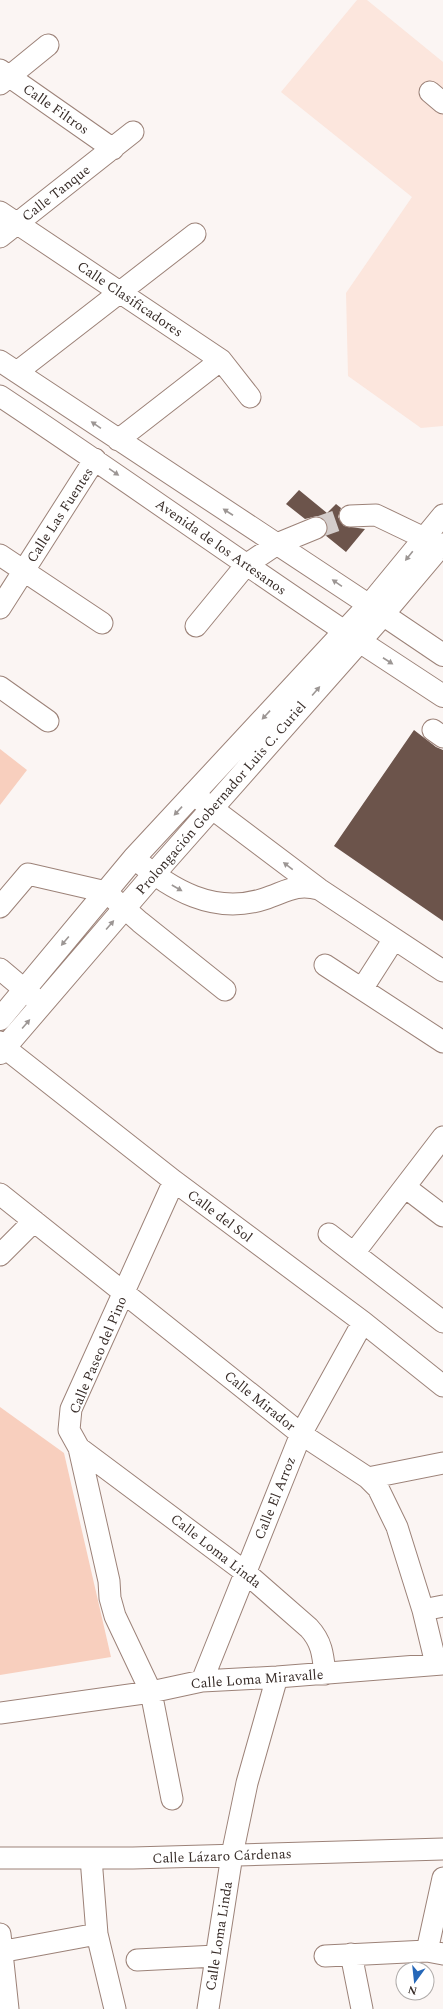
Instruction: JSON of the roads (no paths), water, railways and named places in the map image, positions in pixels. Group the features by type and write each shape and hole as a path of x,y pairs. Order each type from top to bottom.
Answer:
{"main road":[{"name":"Prolongación Gobernador Luis C. Curiel","path":"0,1020 134,858 193,794 352,636 376,610"},
{"path":"376,610 443,655"},
{"name":"Prolongación Gobernador Luis C. Curiel","path":"2,1048 42,1005 153,875 213,809 352,636"},
{"name":"Avenida de los Artesanos","path":"352,636 443,696"}],"street":[{"path":"3,77 48,45"},
{"name":"Calle Filtros","path":"3,77 113,149"},
{"name":"Calle Tanque","path":"0,237 134,132"},
{"name":"Calle Clasificadores","path":"0,212 221,360 250,398"},
{"path":"17,372 195,234"},
{"path":"118,440 221,360"},
{"path":"0,361 376,610"},
{"path":"29,415 45,391"},
{"name":"Avenida de los Artesanos","path":"0,396 96,459 246,565 352,636"},
{"name":"Calle Las Fuentes","path":"0,608 96,459"},
{"path":"350,516 376,515 435,544"},
{"name":"Prolongación Gobernador Luis C. Curiel","path":"376,610 435,544 443,515"},
{"path":"196,626 246,565 277,544 316,528"},
{"path":"0,555 102,623"},
{"path":"0,687 48,721"},
{"path":"193,794 319,890 443,971"},
{"path":"134,858 153,875 184,892 219,904 238,905 255,902 300,886 319,890"},
{"path":"0,907 28,874 106,892 225,990"},
{"path":"362,989 394,939"},
{"path":"326,965 443,1042"},
{"path":"0,969 42,1005"},
{"name":"Calle del Sol","path":"2,1048 174,1181 363,1322 443,1386"},
{"path":"354,1253 443,1137"},
{"name":"Calle Paseo del Pino","path":"172,1800 151,1692 115,1616 109,1581 80,1448 69,1430 71,1409 174,1181"},
{"path":"405,1187 443,1216"},
{"name":"Calle Mirador","path":"0,1194 124,1291 302,1434 368,1478 378,1488 433,1608 439,1664"},
{"path":"0,1255 34,1221"},
{"path":"329,1234 443,1322"},
{"name":"Calle El Arroz","path":"202,1681 302,1434 363,1322"},
{"name":"Calle Loma Linda","path":"80,1448 245,1572 317,1637 322,1648 324,1674"},
{"path":"368,1478 443,1463"},
{"name":"Calle Loma Miravalle","path":"0,1713 151,1692 202,1681 324,1674 439,1664"},
{"name":"Calle Loma Linda","path":"208,2009 232,1856 247,1783 277,1677"},
{"name":"Calle Lázaro Cárdenas","path":"0,1858 232,1856 443,1849"},
{"path":"91,1858 97,1934 115,2009"},
{"path":"325,1956 351,1954 435,1953 443,1878"},
{"path":"8,2009 0,1946 97,1934"},
{"path":"351,1954 362,2009"},
{"path":"137,1960 216,1956"}],"tunnel":[{"path":"316,528 350,516"}]}
